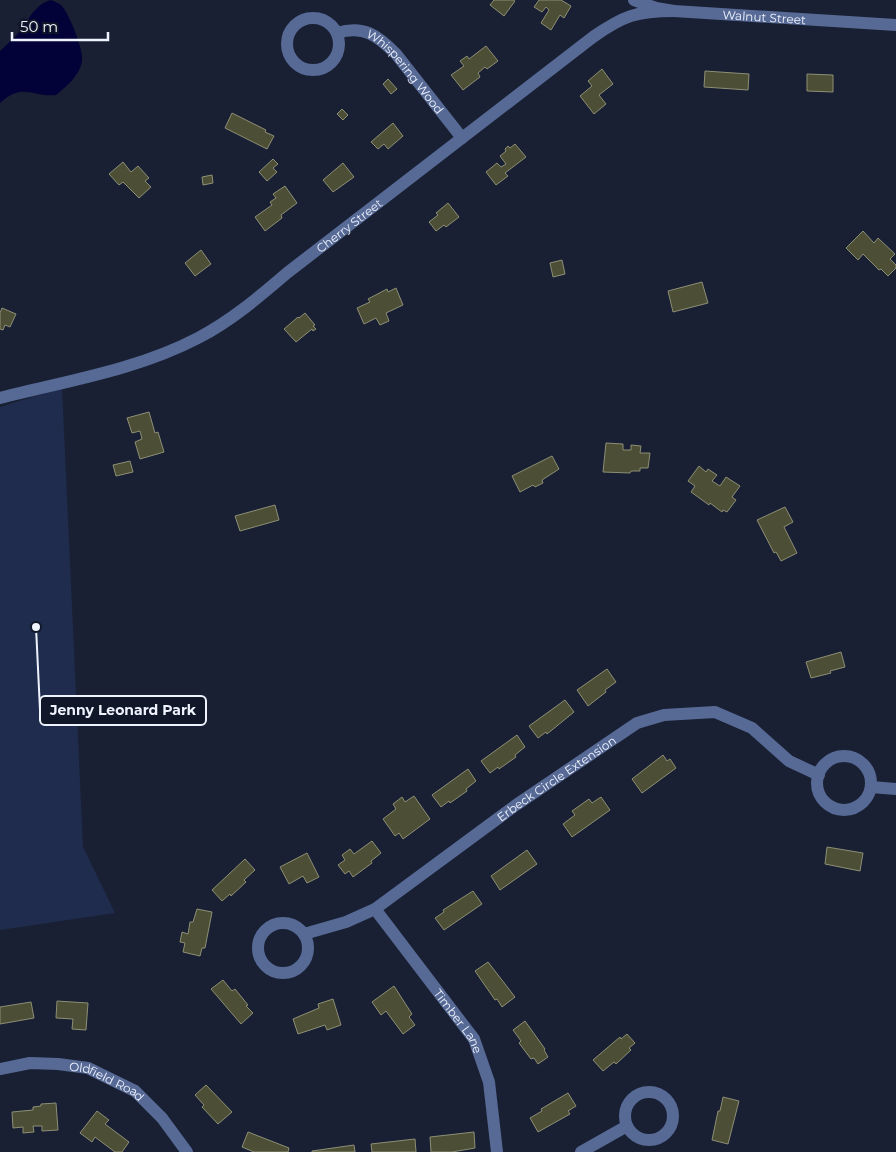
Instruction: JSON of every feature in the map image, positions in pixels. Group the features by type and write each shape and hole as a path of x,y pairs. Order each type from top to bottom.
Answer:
{"street":[{"name":"Walnut Street","path":"634,0 656,8 674,11 896,25"},
{"name":"Cherry Street","path":"0,398 135,363 166,352 204,334 243,310 287,273 605,28 642,12 674,11"},
{"path":"316,18 325,20 337,33 338,51 331,63 323,68 305,69 294,62 289,54 287,45 290,32 295,25 303,20 316,18"},
{"name":"Whispering Wood","path":"337,33 355,29 361,30 370,33 383,42 396,54 462,138"},
{"name":"Erbeck Circle Extension","path":"304,934 346,922 375,910 524,799 637,724 664,715 715,712 752,728 789,760 819,775"},
{"path":"844,756 850,757 860,762 867,769 871,780 871,787 866,799 859,805 848,809 836,808 823,800 817,783 819,775 832,759 844,756"},
{"path":"871,787 896,789"},
{"name":"Timber Lane","path":"375,910 474,1040 489,1082 497,1152"},
{"path":"283,922 291,924 304,934 308,942 306,958 295,970 287,973 278,973 270,970 259,958 258,942 267,928 283,922"},
{"name":"Oldfield Road","path":"0,1070 30,1063 88,1068 135,1091 162,1118 187,1152"},
{"path":"582,1152 626,1126"}],"shaded area":[{"path":"51,0 62,6 75,32 82,56 79,71 69,84 56,95 21,92 15,93 0,103 0,51 15,37 35,10"},
{"path":"62,388 83,847 115,913 0,930 0,407"}],"building":[{"path":"494,0 515,1 504,16 490,5"},
{"path":"539,0 561,0 571,6 564,18 560,15 551,30 541,23 549,10 546,7 542,12 534,7"},
{"path":"486,46 498,61 487,69 485,67 478,73 480,77 463,90 451,75 464,66 460,61 467,56 469,59"},
{"path":"602,69 613,84 599,95 606,104 594,114 580,96 592,86 588,81"},
{"path":"705,71 749,74 748,90 704,87"},
{"path":"807,74 833,75 833,92 807,91"},
{"path":"388,79 397,89 391,94 383,84"},
{"path":"342,109 348,115 343,120 337,114"},
{"path":"232,113 274,136 267,149 225,128"},
{"path":"393,123 403,136 388,149 384,144 378,149 371,142"},
{"path":"515,144 526,157 505,173 508,176 496,185 486,172 497,163 501,167 506,164 500,156 506,151 505,149 508,146 510,148"},
{"path":"273,159 278,164 273,168 277,172 267,181 259,172"},
{"path":"123,162 131,172 138,166 149,178 145,181 151,187 139,198 123,182 119,185 109,174"},
{"path":"343,163 354,177 333,192 323,180"},
{"path":"212,175 213,183 203,185 202,177"},
{"path":"285,186 297,203 281,215 282,218 265,231 255,217 272,205 270,202 276,198 273,194"},
{"path":"448,203 459,217 446,227 444,225 436,231 429,222"},
{"path":"863,231 874,243 878,238 895,254 890,259 896,265 896,268 888,276 863,254 858,260 846,248"},
{"path":"201,250 211,264 195,276 185,263"},
{"path":"562,260 565,274 553,277 550,263"},
{"path":"702,282 708,303 673,312 668,291"},
{"path":"396,288 403,305 386,313 389,321 380,325 376,318 364,324 357,308 370,302 368,299 387,289 388,292"},
{"path":"2,308 16,314 10,327 5,325 3,330 0,329 0,313"},
{"path":"305,313 316,329 313,331 312,329 296,342 284,329"},
{"path":"149,412 155,433 158,432 164,452 140,459 135,442 142,439 140,431 132,433 127,418"},
{"path":"606,443 623,444 623,450 631,450 631,445 641,446 640,453 650,453 648,468 640,468 640,471 631,471 630,473 603,472"},
{"path":"552,456 559,469 542,480 543,483 535,487 533,485 520,492 512,476"},
{"path":"130,461 133,472 116,476 113,465"},
{"path":"699,466 706,472 708,469 717,475 712,481 720,486 726,477 740,486 732,497 736,500 727,512 723,510 722,512 710,503 709,505 691,492 695,486 688,481"},
{"path":"275,505 279,520 240,531 235,516"},
{"path":"785,507 793,522 784,527 797,553 781,561 776,552 774,553 757,520"},
{"path":"841,652 845,667 811,678 806,662"},
{"path":"607,669 616,682 588,706 577,690"},
{"path":"565,700 574,712 547,734 546,732 538,738 529,726"},
{"path":"517,735 525,747 515,755 516,757 490,773 481,761"},
{"path":"663,755 667,761 670,759 676,768 642,793 632,779"},
{"path":"468,769 476,781 466,789 467,791 441,807 432,795"},
{"path":"414,796 430,819 403,839 399,833 395,836 383,819 396,809 393,804 402,797 405,802"},
{"path":"601,797 610,810 572,837 563,824 575,815 572,811 589,799 592,803"},
{"path":"372,841 381,853 371,861 372,863 353,877 349,871 345,874 338,865 345,860 342,855 350,849 354,854"},
{"path":"827,847 863,853 860,871 825,864"},
{"path":"527,850 537,864 500,890 491,876"},
{"path":"307,853 319,877 307,883 303,876 289,884 280,867"},
{"path":"245,859 255,870 244,880 246,882 231,896 230,894 222,901 212,890"},
{"path":"473,891 482,904 444,930 435,918 444,912 443,910"},
{"path":"197,909 212,912 205,948 202,948 200,956 183,952 185,943 180,942 182,932 188,934 190,922 193,922"},
{"path":"488,962 515,997 502,1007 475,971"},
{"path":"223,980 232,991 235,989 253,1013 241,1024 211,989"},
{"path":"394,986 412,1014 409,1017 415,1025 403,1034 386,1011 381,1015 372,1002"},
{"path":"333,999 341,1025 327,1030 325,1025 298,1034 293,1019 319,1008 318,1004"},
{"path":"57,1001 88,1003 86,1030 72,1029 73,1019 56,1018"},
{"path":"31,1002 34,1018 0,1024 0,1007"},
{"path":"525,1021 545,1049 548,1057 538,1064 534,1058 531,1059 519,1043 521,1041 513,1030"},
{"path":"627,1034 635,1043 629,1048 631,1050 616,1064 614,1062 603,1071 593,1060 620,1037 621,1039"},
{"path":"206,1085 232,1112 218,1124 202,1107 204,1105 195,1095"},
{"path":"568,1093 576,1106 568,1111 570,1114 538,1132 530,1118"},
{"path":"723,1097 739,1101 728,1144 712,1140"},
{"path":"56,1103 58,1130 42,1131 42,1126 33,1126 34,1132 23,1133 23,1127 13,1128 12,1112 33,1110 33,1107 41,1106 41,1104"},
{"path":"97,1111 109,1120 105,1124 129,1142 122,1152 115,1152 95,1137 92,1142 80,1133"},
{"path":"248,1132 289,1148 288,1152 254,1152 242,1147"},
{"path":"474,1132 475,1148 452,1152 431,1152 430,1137"},
{"path":"415,1139 416,1152 372,1152 371,1144"},
{"path":"354,1145 355,1152 312,1152 312,1151"}],"place":[{"name":"Jenny Leonard Park","path":"36,627"}]}
